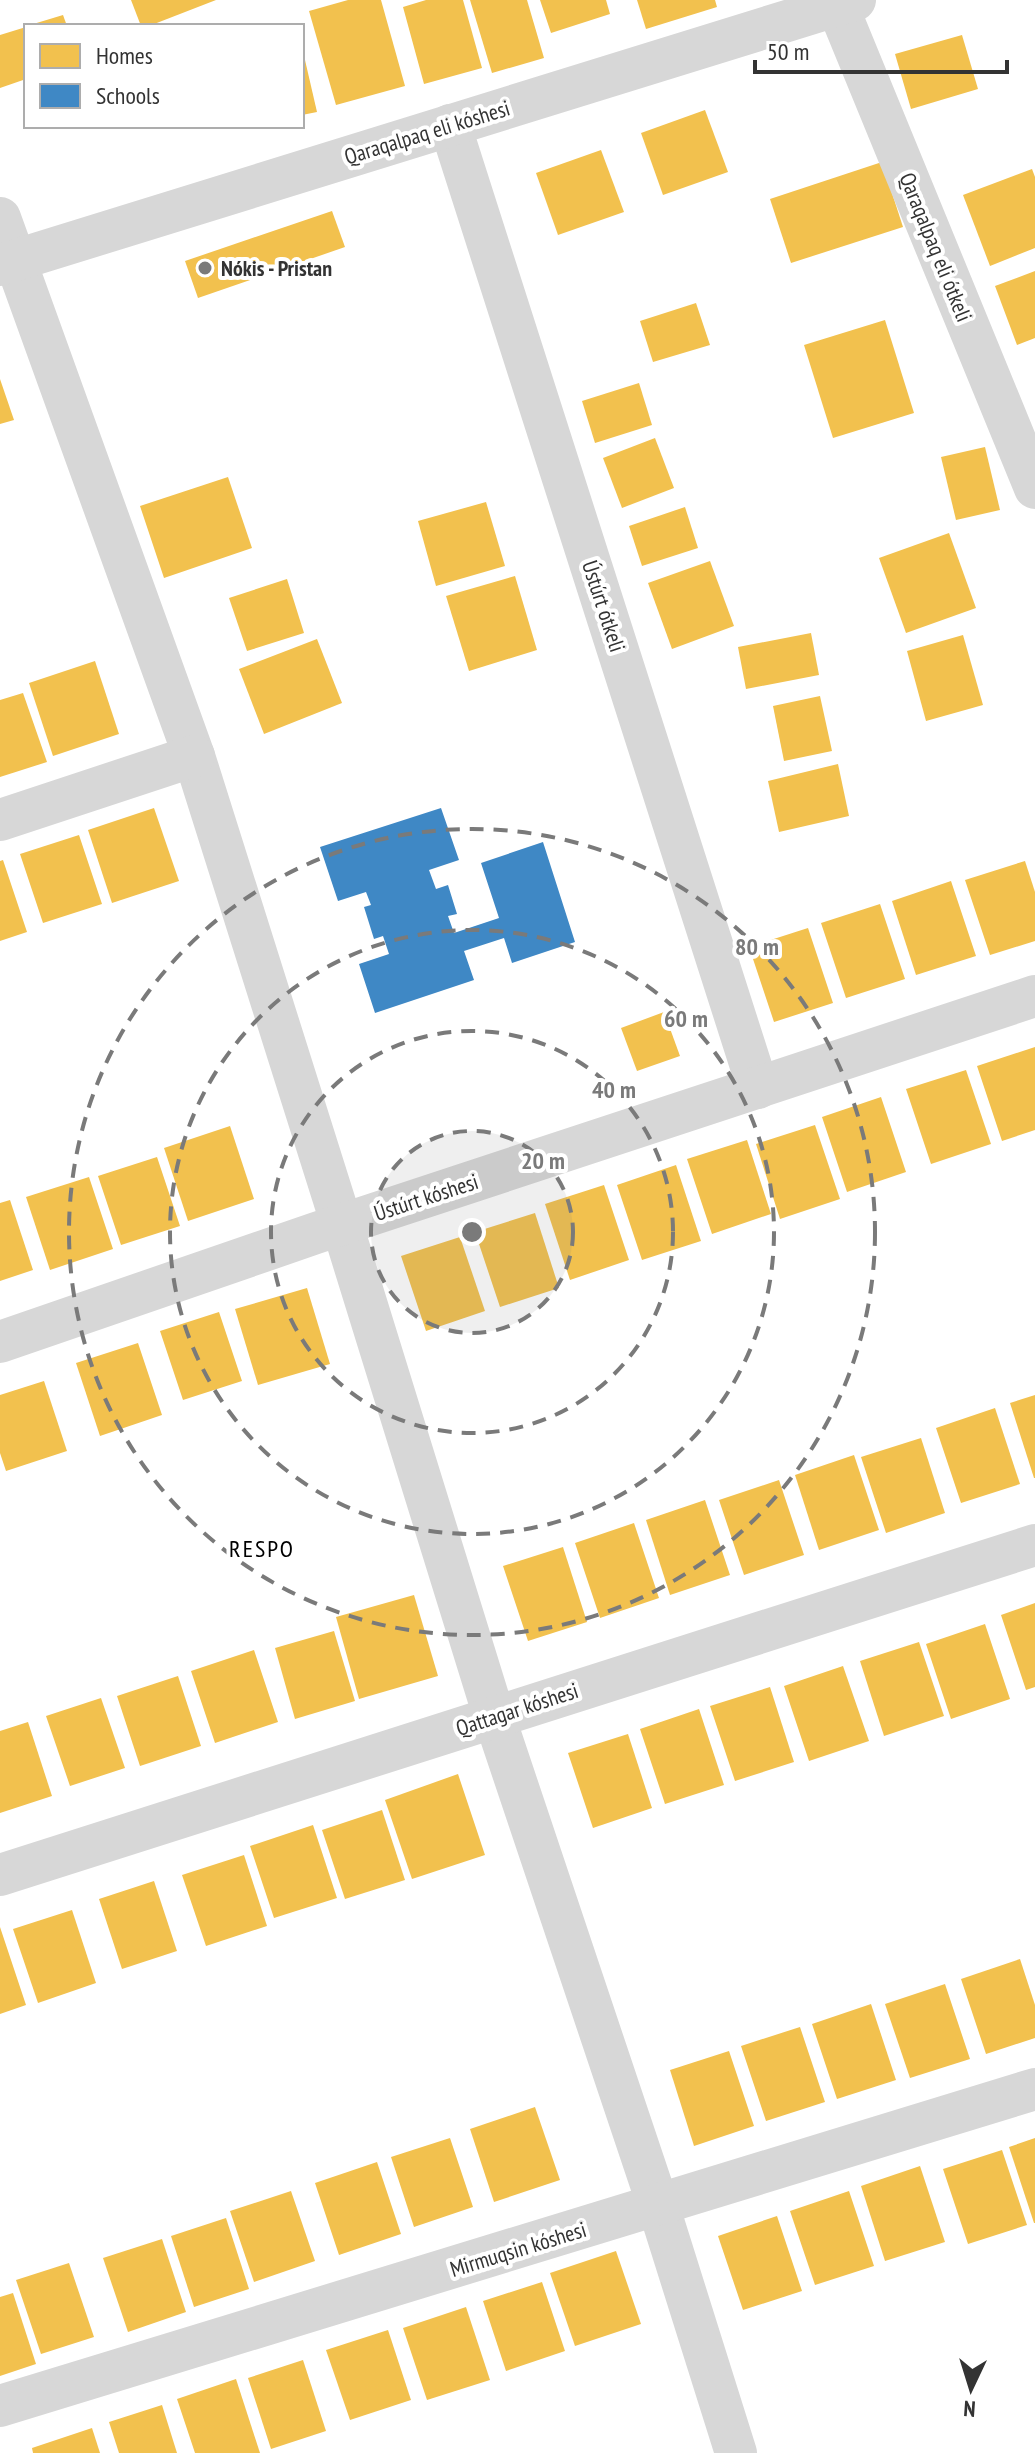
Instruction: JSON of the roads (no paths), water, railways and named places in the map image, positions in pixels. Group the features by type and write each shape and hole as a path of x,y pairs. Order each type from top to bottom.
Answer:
{"street":[{"name":"Qaraqalpaq eli kóshesi","path":"7,263 846,3"},
{"name":"Qaraqalpaq eli ótkeli","path":"846,3 1035,488"},
{"name":"Ústúrt ótkeli","path":"450,125 758,1088"},
{"path":"0,218 7,263 194,756 494,1716 658,2205 736,2453"},
{"path":"0,820 194,756"},
{"name":"Ústúrt kóshesi","path":"0,1342 342,1225 1035,996"},
{"name":"Qattagar kóshesi","path":"0,1875 1035,1545"},
{"name":"Mirmuqsin kóshesi","path":"0,2406 1035,2089"}],"place":[{"name":"Nókis - Pristan","path":"205,268"}],"district":[{"name":"RESPO","path":"262,1548"}]}
